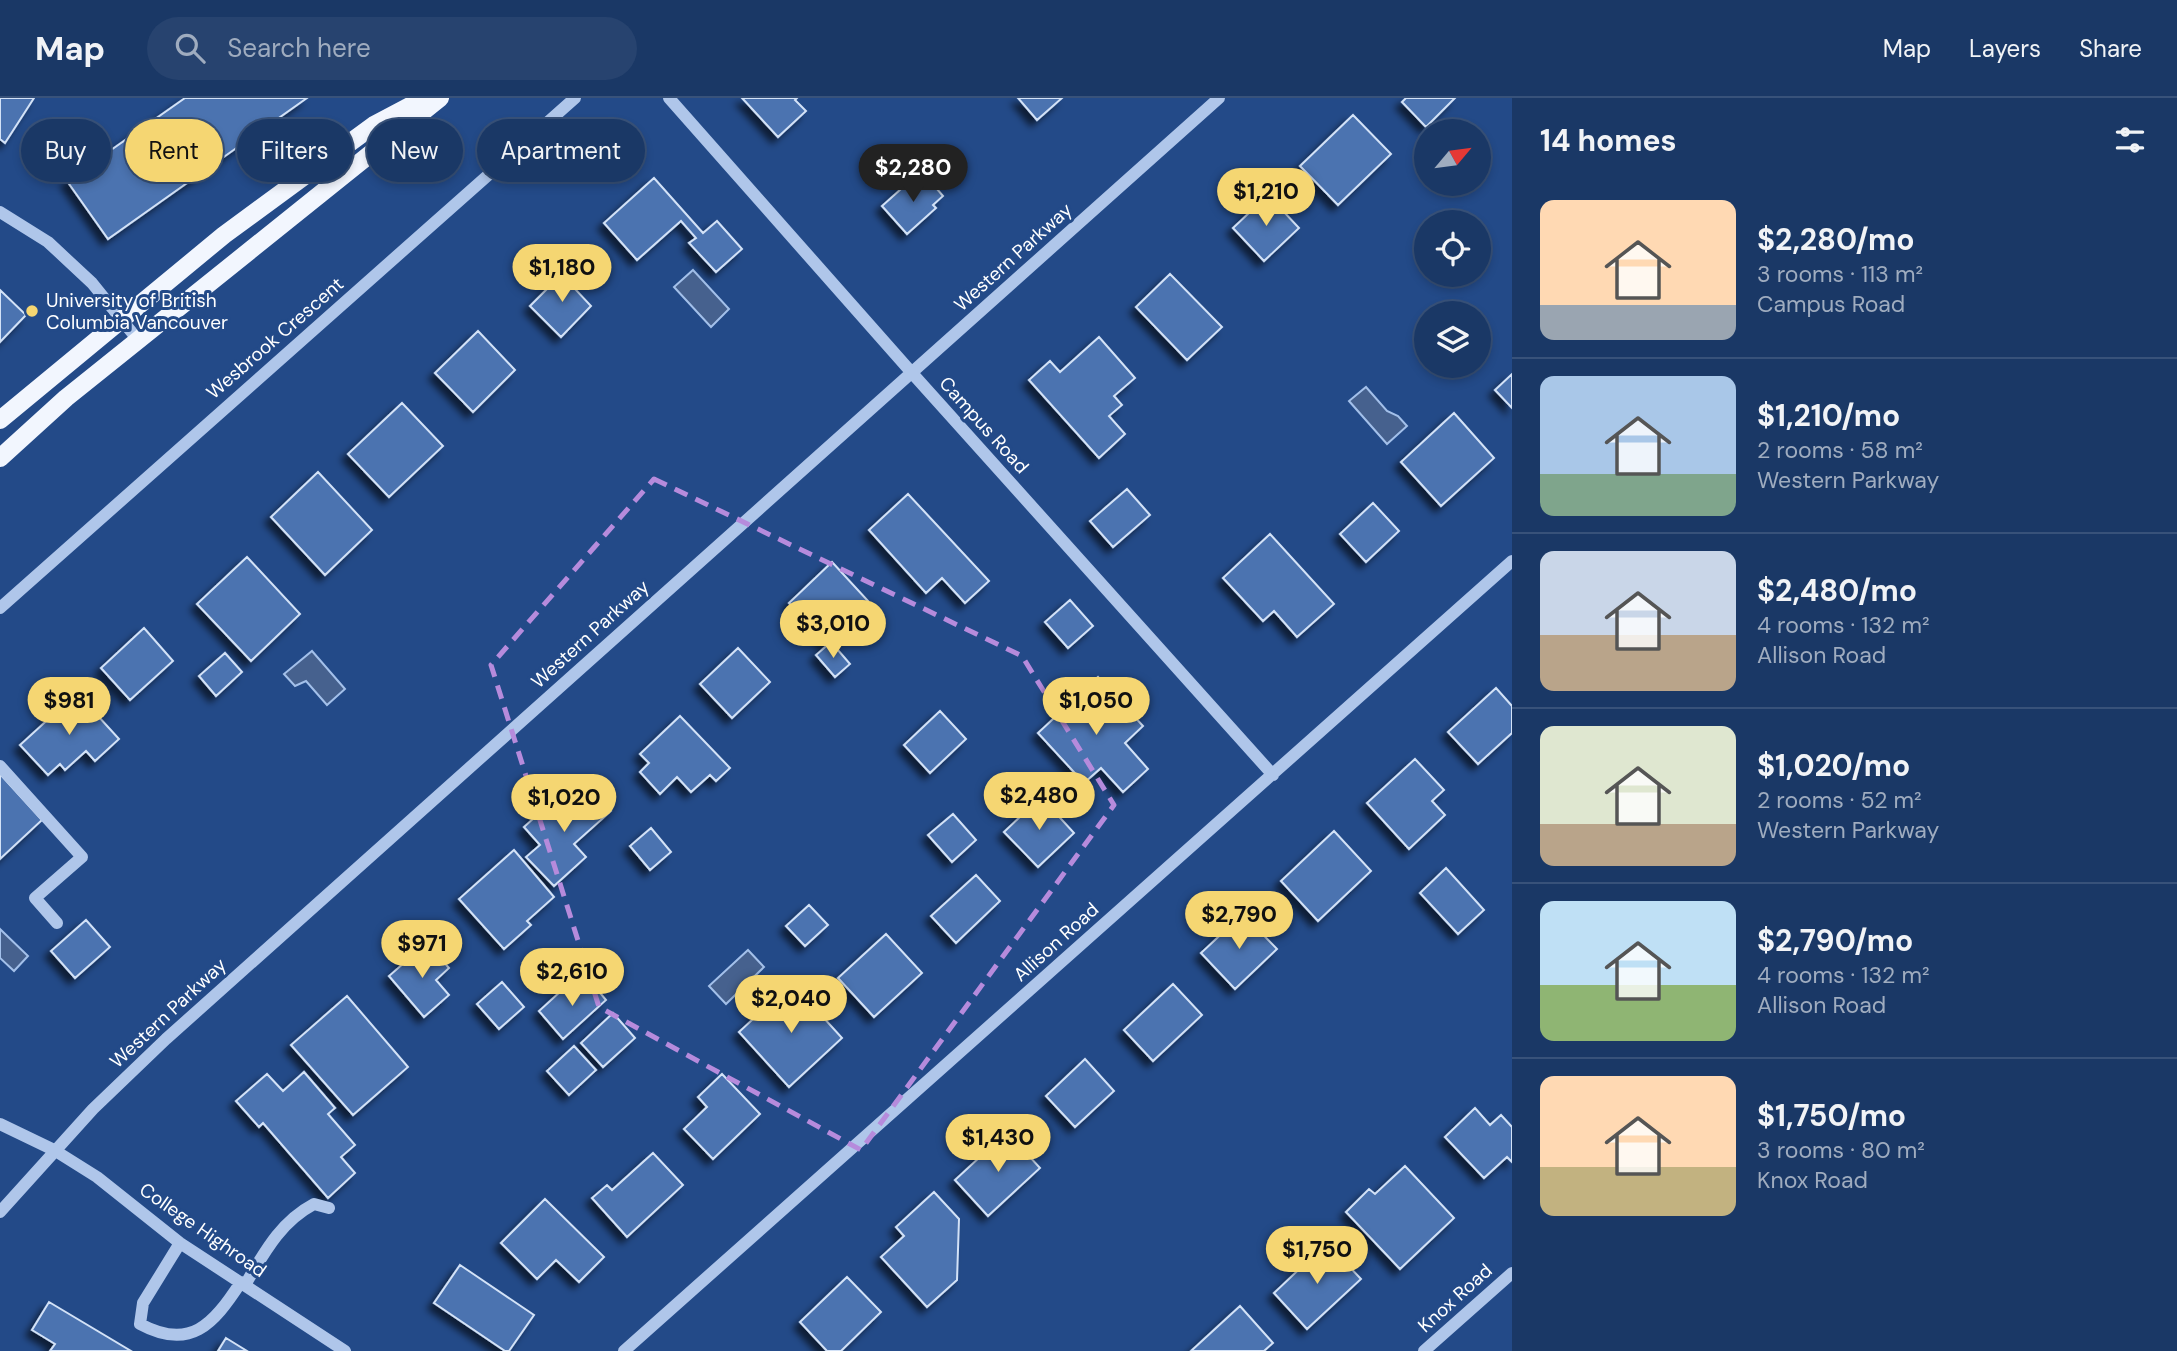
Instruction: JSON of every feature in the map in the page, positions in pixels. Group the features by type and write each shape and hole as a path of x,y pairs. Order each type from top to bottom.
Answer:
{"main road":[{"path":"0,419 224,235 374,125 425,98"},
{"path":"0,458 66,398 440,98"}],"street":[{"name":"Wesbrook Crescent","path":"0,608 575,98"},
{"name":"Campus Road","path":"669,98 1273,775"},
{"name":"Western Parkway","path":"0,1212 54,1150 166,1039 1219,98"},
{"path":"0,212 48,242 92,283 138,340"},
{"name":"Allison Road","path":"624,1351 1512,561"},
{"path":"0,766 82,857 35,898 57,923"},
{"name":"College Highroad","path":"0,1124 54,1150 97,1177 180,1243 345,1351"},
{"path":"191,1349 243,1283 271,1240 299,1212 314,1204 329,1208"},
{"path":"163,1346 153,1340 140,1324 143,1303 180,1243"},
{"name":"Knox Road","path":"1424,1351 1512,1273"}],"highlighted area":[{"path":"654,479 1022,656 1114,805 861,1150 599,1007 491,665"}],"water":[{"path":"693,270 729,309 711,327 674,287"},
{"path":"1366,387 1387,411 1398,416 1407,426 1387,444 1349,401"},
{"path":"312,651 345,689 327,705 306,681 295,686 284,674"},
{"path":"0,929 28,956 14,971 0,958"},
{"path":"748,950 764,967 726,1004 709,986"}],"building":[{"path":"0,98 34,98 5,143 0,139"},
{"path":"185,98 307,98 277,119 237,119 237,148 223,158 223,119 155,119"},
{"path":"742,98 797,98 795,100 806,111 778,137"},
{"path":"1018,98 1062,98 1037,120"},
{"path":"1406,98 1455,98 1434,119 1418,119 1402,102"},
{"path":"1353,115 1391,154 1338,205 1300,166"},
{"path":"125,140 125,182 188,182 108,239 68,182 111,182 111,150"},
{"path":"925,175 943,196 933,205 936,208 907,234 882,206 910,181 914,185"},
{"path":"654,178 703,233 717,221 742,249 716,272 689,243 696,238 681,221 637,260 604,223"},
{"path":"1268,195 1299,228 1264,261 1233,228"},
{"path":"567,269 581,282 575,289 591,306 561,337 530,306"},
{"path":"1170,274 1222,327 1187,360 1136,307"},
{"path":"0,290 26,315 0,342"},
{"path":"478,331 515,370 473,412 435,373"},
{"path":"1099,337 1135,378 1114,396 1122,405 1109,416 1125,434 1099,458 1029,380 1050,361 1060,372"},
{"path":"1512,374 1512,408 1495,390"},
{"path":"402,403 443,446 389,497 348,454"},
{"path":"1454,413 1494,458 1441,506 1401,462"},
{"path":"318,472 372,530 325,575 271,517"},
{"path":"1127,489 1150,515 1113,547 1090,521"},
{"path":"908,494 989,581 965,603 942,578 926,593 869,530"},
{"path":"1373,503 1399,531 1366,562 1340,534"},
{"path":"1270,534 1334,604 1297,637 1274,611 1263,621 1223,578"},
{"path":"247,557 300,614 251,661 197,604"},
{"path":"832,562 868,601 825,642 789,603"},
{"path":"1070,600 1093,626 1068,648 1045,622"},
{"path":"144,628 173,661 130,700 101,668"},
{"path":"831,642 850,664 835,677 816,655"},
{"path":"738,648 770,682 732,718 700,684"},
{"path":"225,653 242,672 216,696 199,676"},
{"path":"1098,677 1143,726 1125,743 1148,769 1123,792 1101,768 1084,783 1038,733"},
{"path":"1496,688 1512,706 1512,733 1478,764 1448,732"},
{"path":"77,693 119,739 95,761 86,751 65,770 60,764 48,775 20,745"},
{"path":"940,711 966,739 930,773 904,745"},
{"path":"680,716 730,768 716,781 710,775 691,792 677,777 660,794 640,772 649,763 640,754"},
{"path":"1415,759 1444,790 1432,801 1445,815 1409,849 1367,803"},
{"path":"0,774 42,820 0,859"},
{"path":"587,785 611,811 574,844 586,857 554,886 526,857 540,845 524,827 545,808 552,816"},
{"path":"1041,797 1074,833 1038,867 1004,832"},
{"path":"953,814 976,840 952,862 928,835"},
{"path":"651,828 671,852 650,870 630,846"},
{"path":"1334,831 1371,871 1318,921 1281,881"},
{"path":"514,850 554,897 527,921 531,925 504,949 459,899"},
{"path":"1446,868 1484,910 1458,934 1420,893"},
{"path":"976,875 1000,901 956,943 931,916"},
{"path":"809,905 828,925 805,946 786,926"},
{"path":"1243,914 1277,949 1235,989 1201,953"},
{"path":"86,920 110,947 75,978 51,951"},
{"path":"886,934 922,973 874,1017 838,978"},
{"path":"427,943 449,968 436,980 449,995 424,1017 389,976"},
{"path":"572,981 581,991 591,982 606,1000 563,1039 539,1011"},
{"path":"502,982 524,1007 499,1029 477,1004"},
{"path":"792,983 842,1038 789,1087 739,1032"},
{"path":"1173,984 1202,1015 1153,1061 1124,1030"},
{"path":"347,996 408,1067 353,1115 291,1045"},
{"path":"613,1013 635,1038 603,1067 581,1043"},
{"path":"574,1046 596,1070 569,1095 547,1071"},
{"path":"1085,1059 1114,1091 1075,1127 1046,1096"},
{"path":"304,1072 335,1108 328,1114 355,1145 341,1157 355,1173 328,1198 263,1123 259,1127 236,1101 267,1074 283,1091"},
{"path":"722,1074 760,1114 713,1159 684,1129 707,1107 698,1097"},
{"path":"1475,1108 1490,1125 1501,1115 1512,1127 1512,1162 1507,1157 1484,1178 1445,1137"},
{"path":"1007,1132 1040,1168 988,1216 955,1180"},
{"path":"653,1153 683,1185 627,1237 592,1198 607,1185 612,1190"},
{"path":"1405,1166 1454,1218 1400,1269 1346,1212 1369,1189 1375,1194"},
{"path":"934,1192 959,1219 957,1280 927,1307 881,1257 904,1236 896,1227"},
{"path":"545,1199 604,1257 579,1282 556,1260 537,1279 501,1243"},
{"path":"1327,1243 1361,1279 1307,1329 1274,1293"},
{"path":"460,1265 534,1315 509,1351 505,1351 434,1303"},
{"path":"847,1277 881,1312 841,1351 827,1351 800,1322"},
{"path":"49,1302 131,1351 50,1351 55,1344 32,1330"},
{"path":"1240,1306 1273,1343 1264,1351 1191,1351"},
{"path":"226,1338 247,1351 218,1351"}],"place":[{"name":"University of British Columbia Vancouver","path":"32,311"}]}
